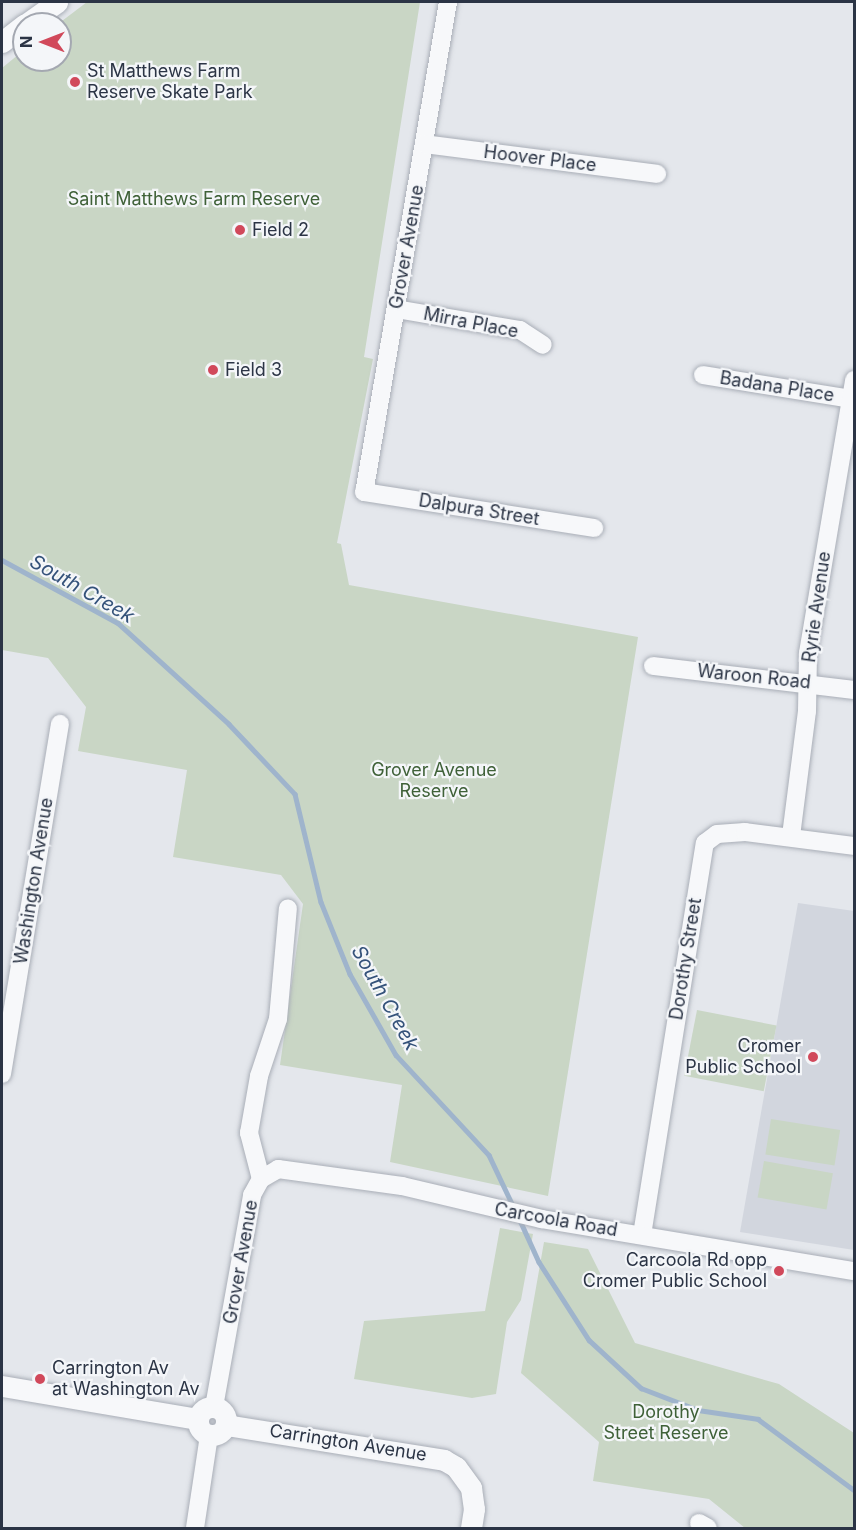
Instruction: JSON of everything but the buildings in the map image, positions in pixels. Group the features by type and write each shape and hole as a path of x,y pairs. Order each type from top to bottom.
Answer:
{"street":[{"path":"43,12 57,2"},
{"name":"Grover Avenue","path":"364,492 448,2"},
{"name":"Hoover Place","path":"424,144 657,174"},
{"name":"Mirra Place","path":"396,309 520,330 543,345"},
{"name":"Badana Place","path":"703,375 851,399"},
{"name":"Ryrie Avenue","path":"791,836 808,683 808,653 855,380"},
{"name":"Dalpura Street","path":"364,492 594,528"},
{"name":"Waroon Road","path":"652,666 855,690"},
{"name":"Washington Avenue","path":"2,1074 60,724"},
{"name":"Dorothy Street","path":"642,1235 705,843 717,834 731,832 791,836"},
{"path":"791,836 855,846"},
{"name":"Grover Avenue","path":"195,1528 252,1194 261,1179 249,1133 259,1076 278,1019 288,909"},
{"name":"Carcoola Road","path":"261,1179 278,1169 402,1186 489,1209 542,1219 855,1271"},
{"name":"Carrington Avenue","path":"2,1386 444,1460 464,1477 471,1488 474,1509 471,1528"}],"shaded area":[{"name":"Cromer Public School","path":"798,903 854,911 854,1250 740,1232"}],"green space":[{"path":"87,2 420,2 364,357 373,359 337,543 341,544 349,585 638,637 548,1196 390,1162 402,1085 280,1065 303,904 281,875 173,857 187,770 78,751 86,707 48,658 2,650 2,68 12,60 12,72 72,72 72,13"},
{"path":"697,1010 777,1025 764,1091 684,1076"},
{"path":"771,1119 840,1130 835,1166 765,1155"},
{"path":"764,1161 833,1173 827,1210 758,1197"},
{"path":"500,1228 533,1234 521,1300 507,1322 496,1394 472,1398 354,1379 364,1321 485,1311"},
{"name":"Dorothy Street Reserve","path":"544,1242 588,1249 635,1343 779,1384 854,1433 854,1528 745,1528 709,1499 593,1481 599,1442 521,1373"}],"waterway":[{"name":"South Creek","path":"2,560 118,623 229,724 295,794 321,902 350,974 396,1055 489,1155 514,1208"},
{"name":"South Creek","path":"519,1218 539,1262 589,1340 641,1388 698,1410 758,1419 854,1490"}],"place":[{"name":"St Matthews Farm Reserve Skate Park","path":"75,82"},
{"name":"Field 2","path":"240,230"},
{"name":"Field 3","path":"213,370"},
{"name":"Cromer Public School","path":"813,1057"},
{"name":"Carcoola Rd opp Cromer Public School","path":"779,1271"},
{"name":"Carrington Av at Washington Av","path":"40,1379"}],"park label":[{"name":"Saint Matthews Farm Reserve","path":"194,199"},
{"name":"Grover Avenue Reserve","path":"434,781"}]}
